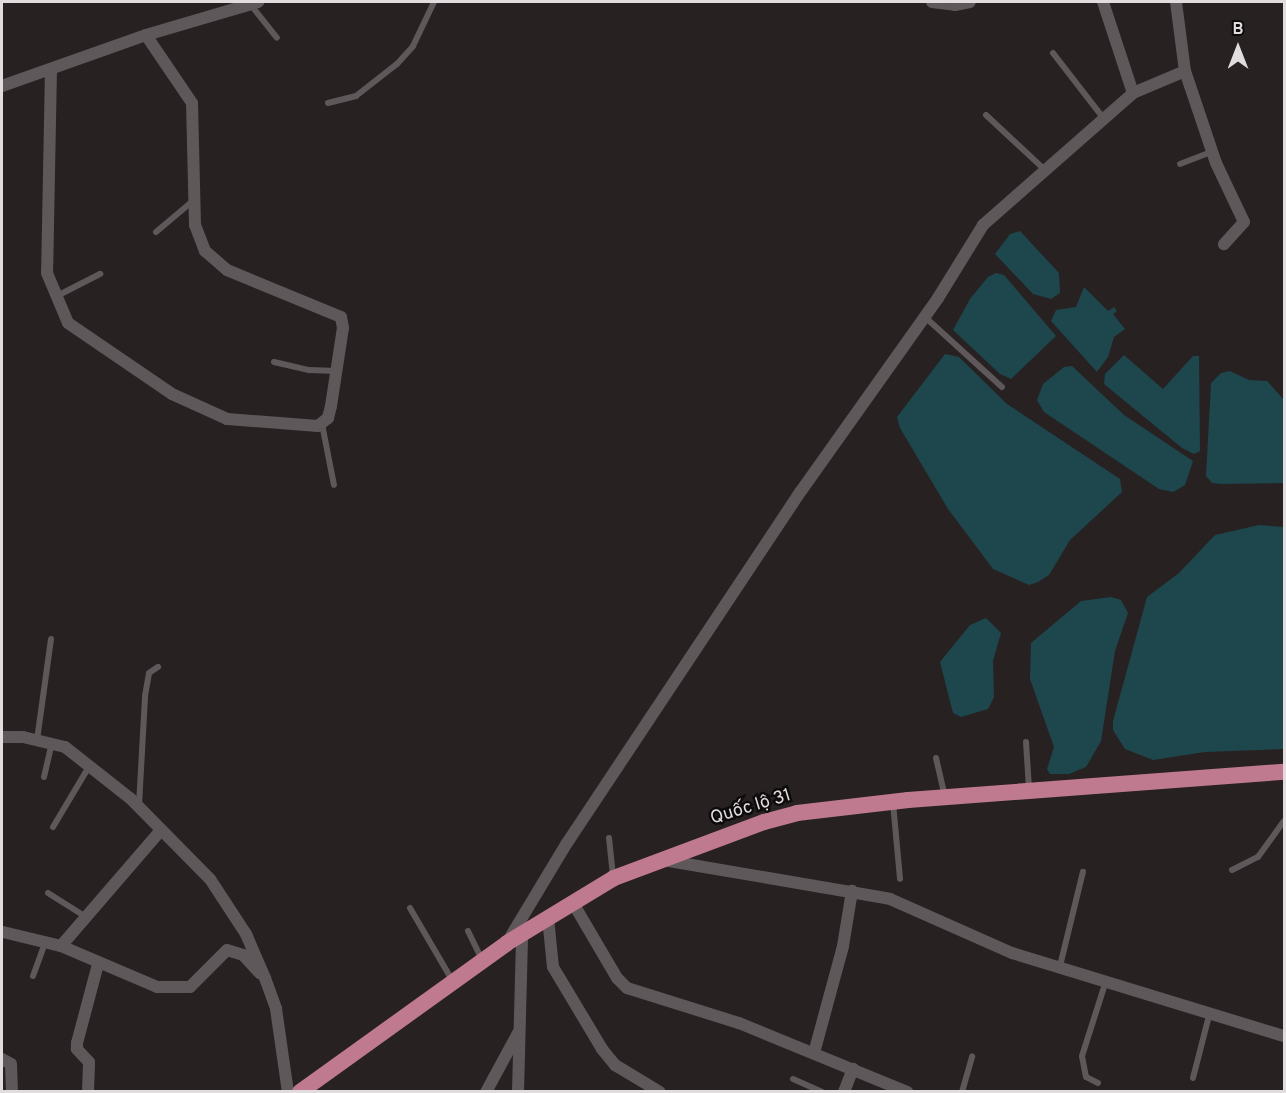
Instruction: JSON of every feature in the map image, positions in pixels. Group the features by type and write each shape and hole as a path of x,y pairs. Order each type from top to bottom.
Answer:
{"highway":[{"name":"Quốc lộ 31","path":"300,1092 482,960 614,878 797,813 1029,791 1284,772"}],"street":[{"path":"932,2 955,5 970,2"},
{"path":"1103,2 1133,93"},
{"path":"1176,2 1185,71 1212,153 1244,222 1224,244"},
{"path":"2,86 147,34 254,3"},
{"path":"51,69 47,273 55,298 68,323 80,335 172,394 227,419 311,428 322,424 332,406 343,328 341,317 246,279 213,260 200,240 194,200 192,103 147,34"},
{"path":"507,943 567,843 843,432 925,316 983,225 1133,93 1185,71"},
{"path":"2,737 52,743 90,765 139,808 210,879 246,934 265,978 276,1009 288,1092"},
{"path":"61,946 161,830"},
{"path":"662,860 890,899 1012,953 1284,1036"},
{"path":"814,1053 843,946 852,891"},
{"path":"573,903 617,978 627,988 739,1023 907,1092"},
{"path":"548,918 553,967 564,989 615,1065 644,1088 660,1092"},
{"path":"3,932 61,946 98,964 157,987 185,989 227,950 243,955 265,978"},
{"path":"518,1092 522,934"},
{"path":"88,1092 89,1062 77,1049 77,1043 98,964"},
{"path":"486,1092 520,1029"},
{"path":"2,1059 11,1064 12,1092"},
{"path":"844,1092 853,1069"}],"lane":[{"path":"328,103 356,96 397,64 413,46 434,2"},
{"path":"254,3 277,38"},
{"path":"1053,53 1104,119"},
{"path":"986,115 1044,169"},
{"path":"1180,164 1212,153"},
{"path":"156,232 194,200"},
{"path":"55,298 100,274"},
{"path":"925,316 1002,387"},
{"path":"274,362 309,370 337,371"},
{"path":"322,424 334,484"},
{"path":"37,740 51,639"},
{"path":"139,808 145,696 149,673 158,667"},
{"path":"1026,742 1029,791"},
{"path":"44,777 52,743"},
{"path":"936,759 946,798"},
{"path":"53,827 90,765"},
{"path":"892,803 900,879"},
{"path":"1232,870 1258,858 1284,822"},
{"path":"609,838 614,878"},
{"path":"1060,966 1083,872"},
{"path":"48,893 87,917"},
{"path":"410,908 453,980"},
{"path":"468,932 482,960"},
{"path":"33,976 45,942"},
{"path":"1098,1083 1086,1077 1082,1056 1106,980"},
{"path":"1193,1078 1210,1012"},
{"path":"962,1092 972,1056"},
{"path":"793,1079 822,1092"}],"water":[{"path":"1020,231 1059,273 1060,293 1051,299 1033,294 995,254 1010,234"},
{"path":"996,273 1004,275 1056,336 1011,379 1000,374 953,330 970,299 988,277"},
{"path":"1084,287 1108,311 1114,307 1117,311 1113,314 1125,329 1114,337 1108,357 1097,372 1051,321 1056,310 1076,307"},
{"path":"945,354 959,357 1007,404 1120,479 1122,492 1070,540 1049,575 1038,582 1029,585 993,569 948,509 900,428 897,417"},
{"path":"1124,355 1163,389 1193,356 1199,356 1200,451 1194,454 1182,448 1104,384 1105,374"},
{"path":"1072,366 1124,415 1193,461 1185,485 1173,492 1159,489 1044,412 1037,400 1043,384 1064,367"},
{"path":"1230,371 1249,380 1267,381 1284,400 1284,483 1222,484 1212,483 1206,476 1211,383 1221,373"},
{"path":"1259,525 1284,527 1284,749 1205,752 1153,760 1125,749 1113,730 1113,721 1147,597 1179,573 1215,535"},
{"path":"1111,597 1121,600 1128,613 1115,651 1101,741 1086,767 1069,774 1050,774 1047,769 1054,747 1030,679 1031,643 1081,601"},
{"path":"986,618 1001,633 993,661 994,697 988,709 961,717 953,713 940,662 970,625"}]}
